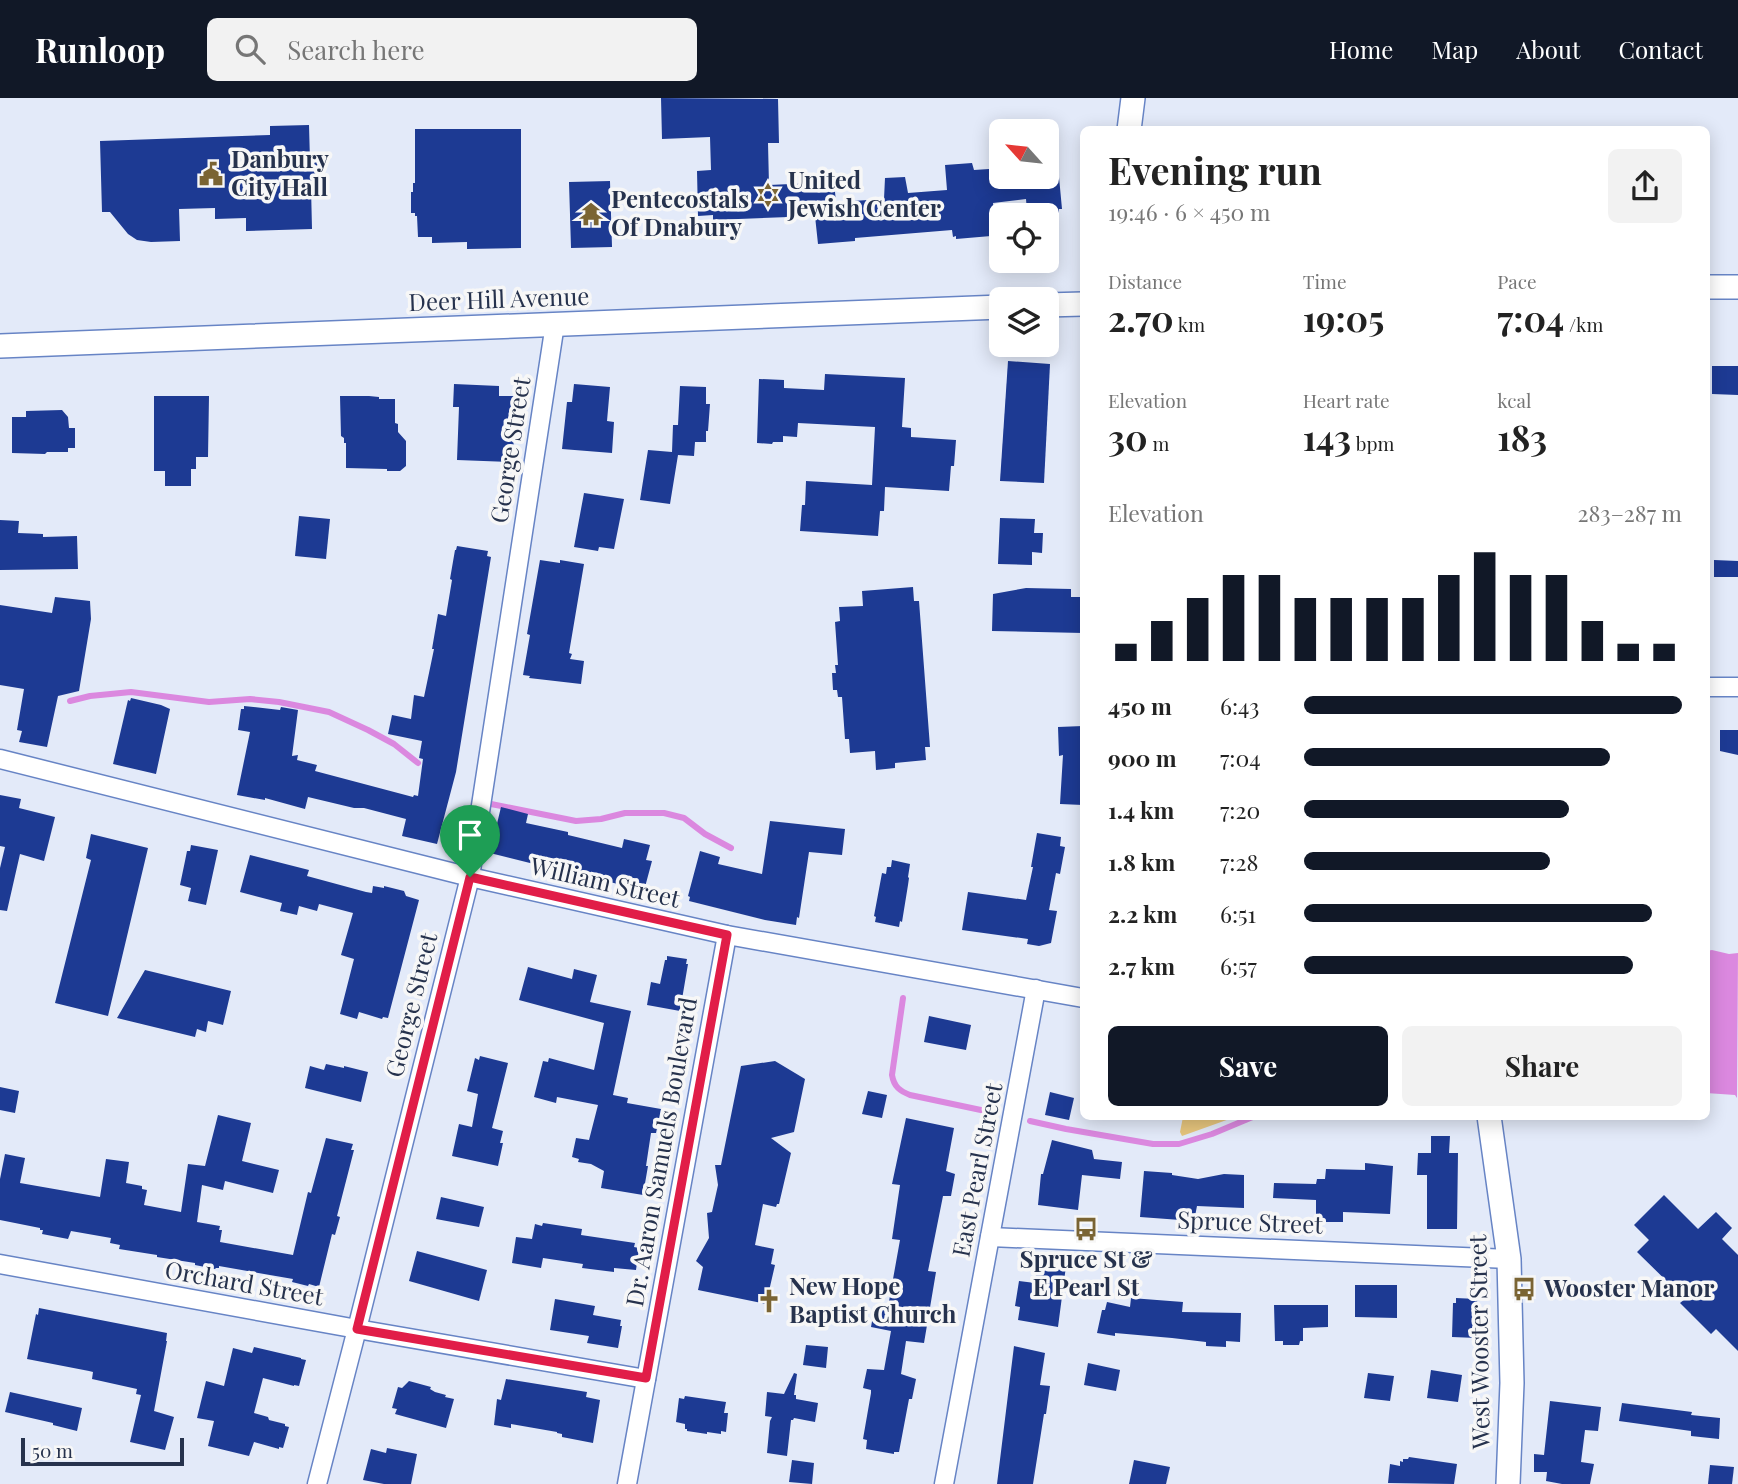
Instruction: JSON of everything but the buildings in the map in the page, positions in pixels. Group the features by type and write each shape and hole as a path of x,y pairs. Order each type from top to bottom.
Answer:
{"street":[{"path":"1130,126 1133,98"},
{"path":"1710,286 1738,287"},
{"path":"1059,305 1080,304"},
{"name":"Deer Hill Avenue","path":"0,346 989,307"},
{"name":"George Street","path":"317,1484 470,877 555,324"},
{"path":"1710,687 1738,687"},
{"name":"William Street","path":"0,759 470,877 727,935 1080,997"},
{"name":"Dr. Aaron Samuels Boulevard","path":"627,1484 727,935"},
{"name":"East Pearl Street","path":"944,1484 1037,989"},
{"name":"West Wooster Street","path":"1490,1120 1509,1259 1512,1383 1508,1484"},
{"name":"Spruce Street","path":"990,1237 1509,1259"},
{"name":"Orchard Street","path":"0,1264 646,1378"}],"shaded area":[{"path":"1710,950 1738,953 1737,1098 1735,1095 1710,1093"},
{"path":"1182,1120 1227,1120 1182,1136"}],"waterway":[{"path":"70,701 131,692 209,702 250,699 279,702 329,712 394,744 418,763"},
{"path":"491,804 576,821 625,813 664,813 684,818 705,834 731,848"},
{"path":"903,998 892,1075 896,1086 910,1095 995,1113"},
{"path":"1030,1121 1153,1144 1179,1144 1245,1120"}],"place":[{"name":"Danbury City Hall","path":"211,174"},
{"name":"United Jewish Center","path":"768,195"},
{"name":"Pentecostals Of Dnabury","path":"591,214"},
{"name":"Spruce St & E Pearl St","path":"1086,1229"},
{"name":"Wooster Manor","path":"1524,1289"},
{"name":"New Hope Baptist Church","path":"769,1301"}],"route":[{"path":"470,877 727,935 646,1378 357,1329 470,877"}]}
